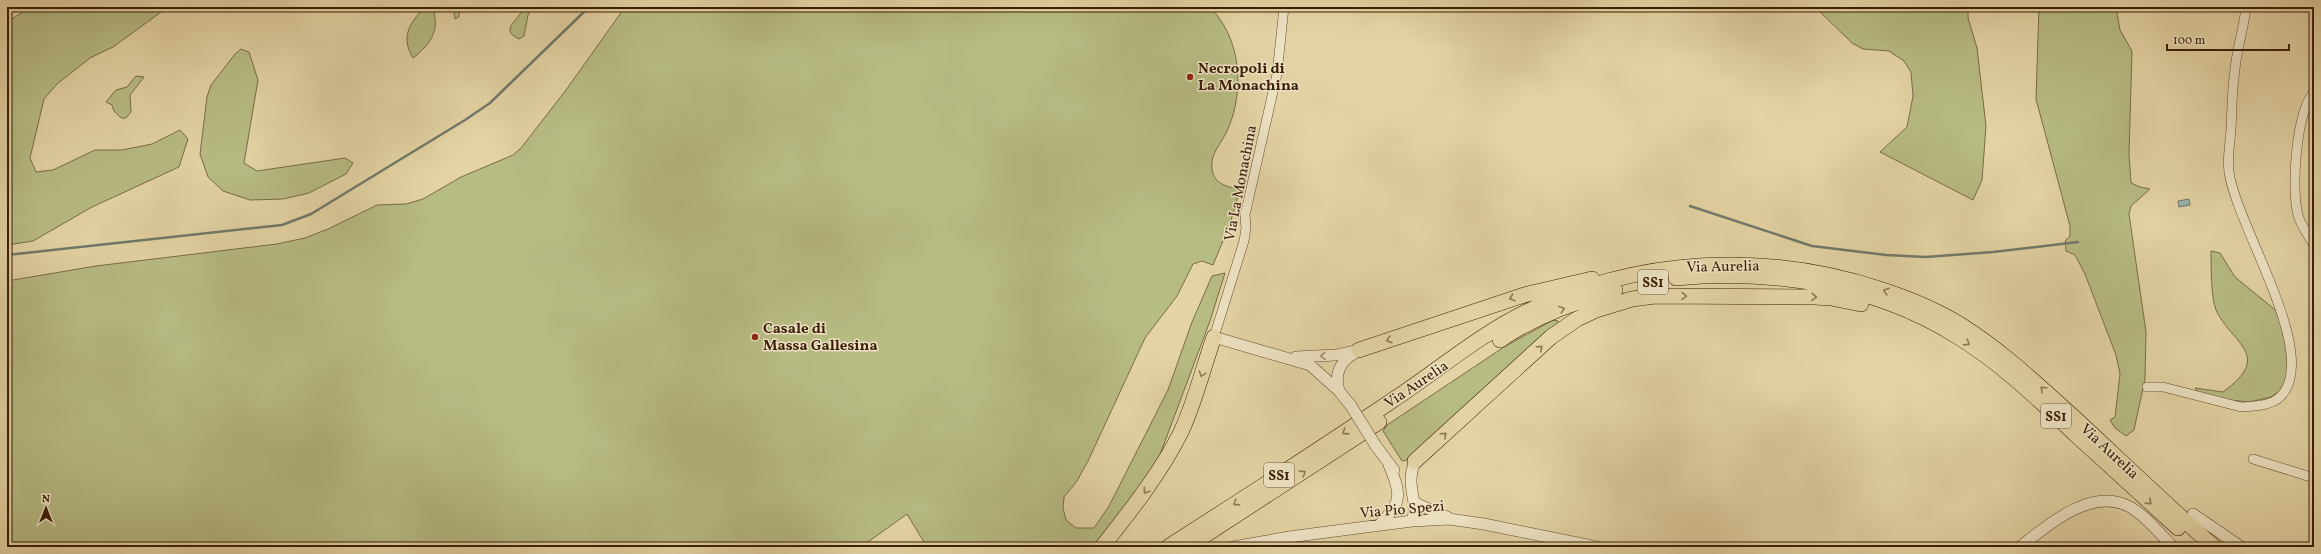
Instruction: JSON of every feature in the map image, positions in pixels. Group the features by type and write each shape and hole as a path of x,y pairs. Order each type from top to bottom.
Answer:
{"highway":[{"name":"Via Aurelia","path":"1168,547 1524,313 1584,289 1646,272 1705,265 1776,266 1840,277 1895,294 1959,324 1995,349 2112,453 2214,547"},
{"path":"1358,350 1546,288 1593,278 1646,272"},
{"name":"Via Aurelia","path":"1187,547 1322,460 1506,335 1558,310 1616,290 1688,277 1713,275 1776,277 1817,283 1858,293 1898,307 1934,323 1972,346 2016,379 2198,547"},
{"path":"1415,461 1551,337 1587,314 1625,300 1654,296 1831,298 1934,323"},
{"path":"1102,547 1144,494 1175,442 1194,399 1214,337"},
{"path":"2112,453 2193,514"}],"street":[{"name":"Via La Monachina","path":"1214,337 1244,241 1246,228 1245,215 1278,64 1284,7"},
{"path":"2147,387 2163,387 2241,407 2275,401 2288,389 2292,378 2294,364 2293,348 2287,322 2242,214 2229,172 2235,69 2246,7"},
{"path":"2314,92 2305,106 2298,133 2296,202 2298,216 2305,232 2314,245"},
{"path":"1214,337 1288,357 1314,367 1339,391 1351,406 1376,446 1413,498 1454,520"},
{"path":"1288,357 1336,355 1358,350"},
{"path":"1339,391 1337,376 1340,366 1349,356 1358,350"},
{"path":"2254,459 2314,478"},
{"path":"1389,465 1402,467 1415,461"},
{"path":"1408,522 1413,498 1410,478 1415,461"},
{"path":"1389,465 1398,488 1397,504 1408,522"},
{"path":"2020,547 2054,522 2079,508 2106,502 2123,505 2135,511 2173,547"},
{"path":"1379,525 1397,504"},
{"path":"2193,514 2241,547"},
{"name":"Via Pio Spezi","path":"1233,547 1271,539 1379,525 1454,520 1597,547"}],"green space":[{"path":"31,7 168,7 113,47 90,58 57,84 44,99 30,158 36,172 53,170 95,150 122,150 152,144 180,130 188,139 179,167 92,207 33,241 7,245 7,22"},
{"path":"424,7 432,7 435,15 435,29 429,42 413,58 407,43 408,31"},
{"path":"453,7 460,7 459,17 455,19"},
{"path":"523,7 533,7 528,15 524,36 519,39 513,35 510,28 519,16"},
{"path":"625,7 1210,7 1228,34 1234,49 1238,81 1237,98 1233,114 1228,129 1214,154 1212,169 1213,174 1219,182 1229,187 1240,189 1230,224 1213,265 1202,261 1193,264 1177,296 1145,338 1088,461 1077,481 1064,497 1063,508 1066,520 1076,528 1094,528 1109,506 1168,390 1192,322 1212,276 1225,273 1210,321 1158,460 1112,525 1093,547 927,547 907,514 861,547 7,547 7,281 96,266 277,244 305,238 328,229 377,205 406,204 423,199 461,177 513,155 521,148 566,90"},
{"path":"1815,7 1968,7 1968,18 1977,48 1986,126 1982,180 1973,200 1880,152 1907,127 1913,96 1911,72 1904,61 1889,51 1863,49 1852,43"},
{"path":"2039,7 2116,7 2120,30 2132,51 2129,154 2131,183 2150,189 2131,206 2129,214 2146,332 2145,379 2134,430 2126,436 2115,428 2110,420 2115,417 2120,374 2116,355 2085,274 2075,255 2066,251 2065,241 2070,236 2070,226 2036,99"},
{"path":"241,49 249,52 258,80 244,163 257,171 345,158 353,163 346,174 309,193 283,199 250,200 223,191 208,177 200,154 207,97 211,85 235,54"},
{"path":"136,76 144,77 130,95 131,112 126,118 121,118 114,111 112,105 106,102 116,90 127,87"},
{"path":"2211,251 2220,253 2235,277 2279,313 2292,362 2282,389 2271,397 2249,402 2230,400 2199,393 2195,388 2223,392 2238,379 2246,368 2247,359 2245,350 2223,322 2214,305 2211,273"},
{"path":"1553,320 1558,321 1558,327 1407,460 1402,461 1383,431 1387,425 1504,347"}],"water":[{"path":"2189,199 2190,205 2179,207 2178,201"}],"waterway":[{"path":"7,255 282,225 311,214 465,120 490,103 589,7"},
{"path":"1690,206 1812,246 1886,255 1926,257 1993,252 2078,242"}],"place":[{"name":"Necropoli di La Monachina","path":"1190,77"},
{"name":"Casale di Massa Gallesina","path":"755,337"}]}
